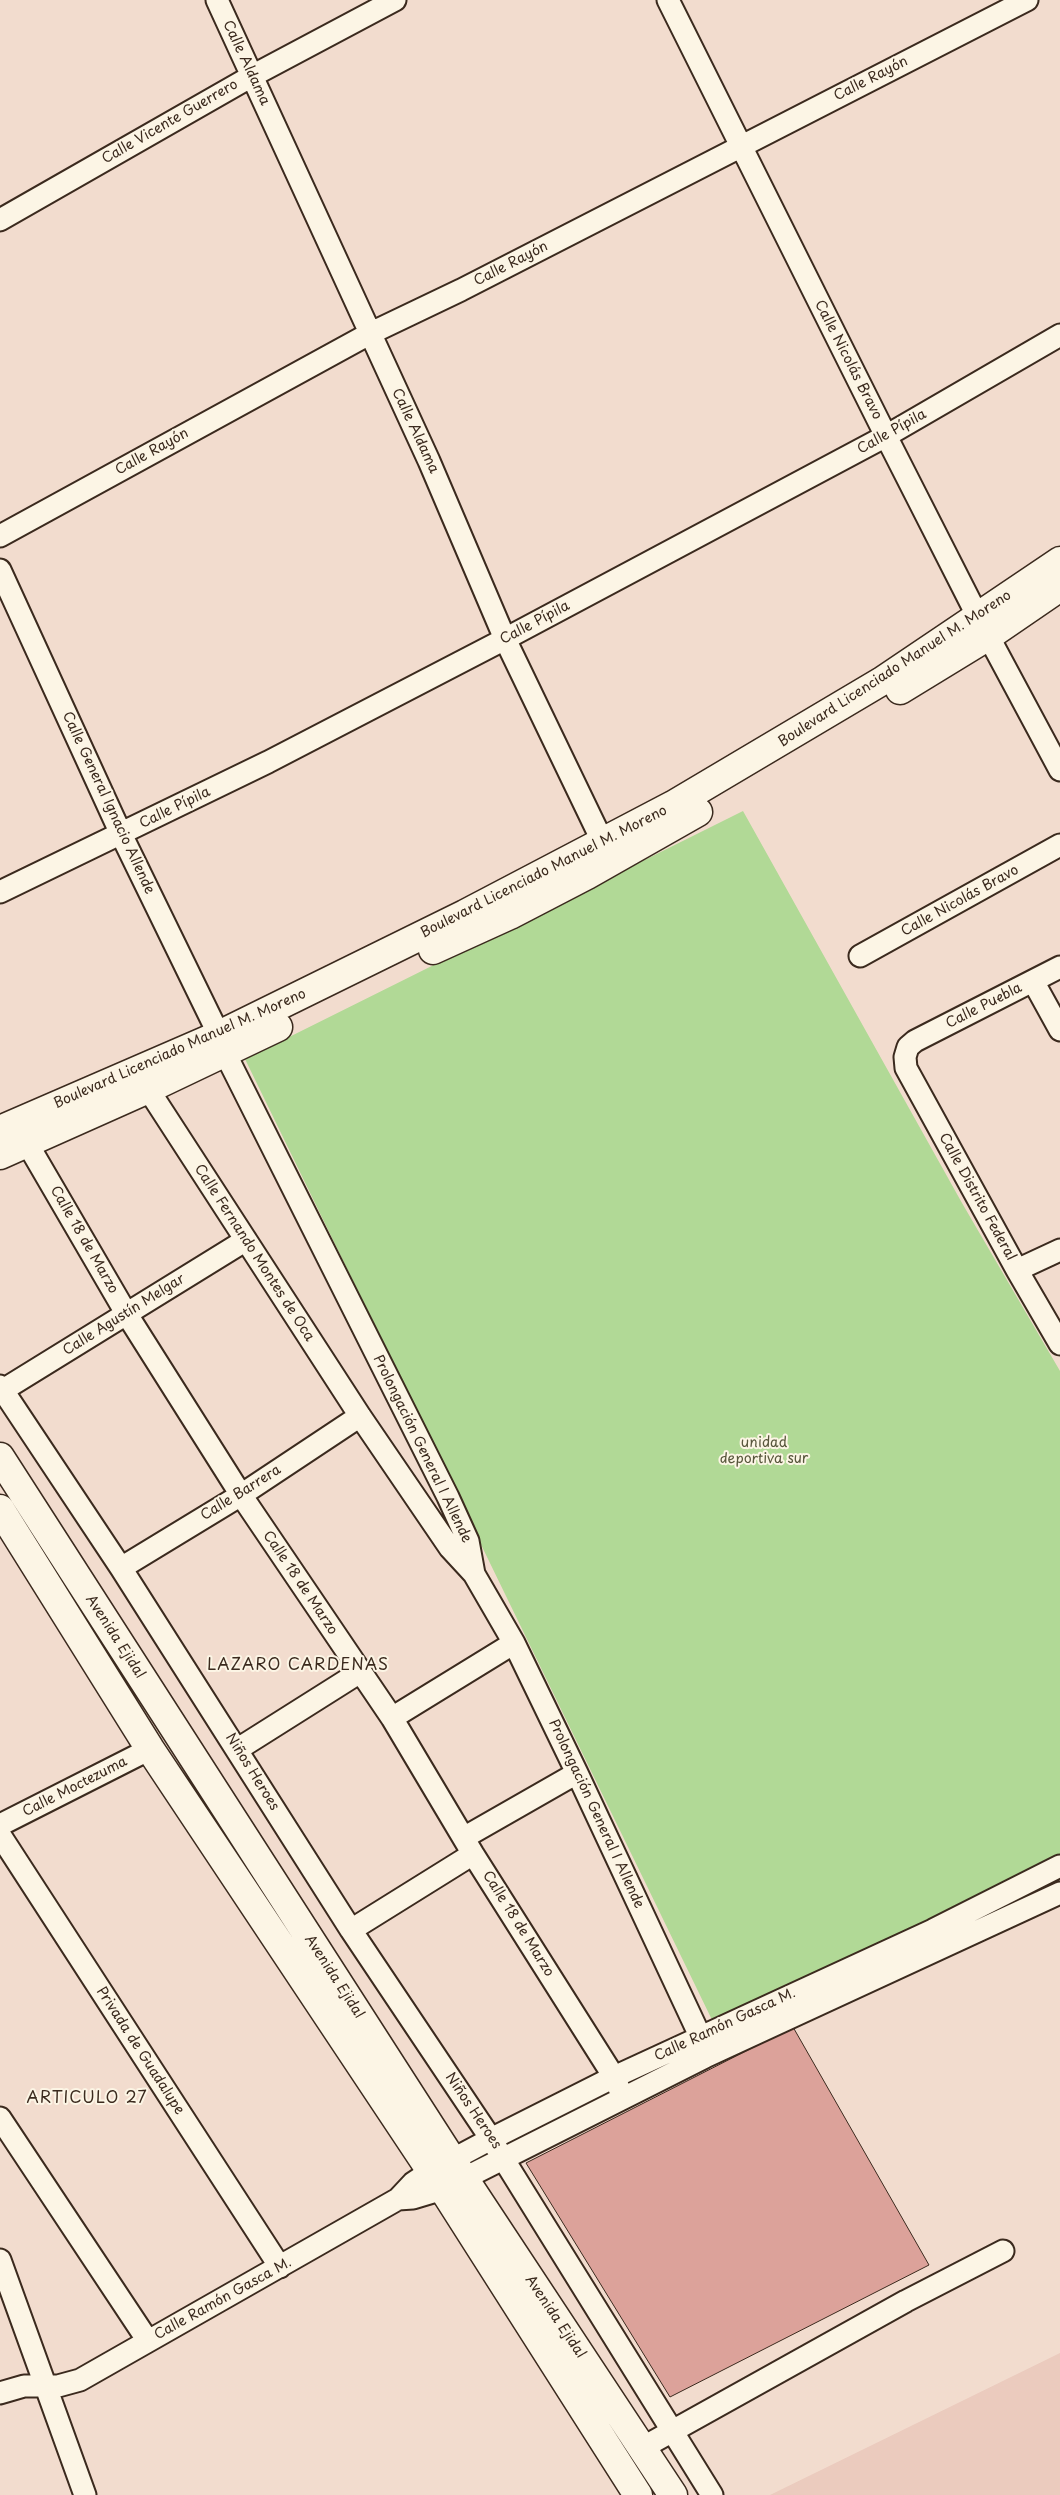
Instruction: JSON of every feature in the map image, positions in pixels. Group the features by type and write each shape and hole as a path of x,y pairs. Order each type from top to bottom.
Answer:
{"main road":[{"name":"Boulevard Licenciado Manuel M. Moreno","path":"984,626 1060,561"},
{"name":"Boulevard Licenciado Manuel M. Moreno","path":"0,1155 148,1089 222,1044 464,914 607,852 673,806 822,718 984,626 1060,587"},
{"name":"Boulevard Licenciado Manuel M. Moreno","path":"0,1130 222,1044"},
{"name":"Avenida Ejidal","path":"0,1457 447,2174 638,2495"},
{"name":"Avenida Ejidal","path":"0,1509 150,1749 447,2174 642,2448 673,2495"}],"street":[{"name":"Calle Aldama","path":"217,0 429,461 504,639 607,852"},
{"name":"Calle Vicente Guerrero","path":"0,220 252,76 396,0"},
{"name":"Calle Nicolás Bravo","path":"668,0 886,436 1060,770"},
{"name":"Calle Rayón","path":"0,536 369,334 461,290 1027,0"},
{"name":"Calle Pípila","path":"0,892 268,762 504,639 886,436 1060,335"},
{"name":"Calle General Ignacio Allende","path":"0,570 121,834 222,1044"},
{"name":"Calle Nicolás Bravo","path":"860,956 1060,845"},
{"name":"Calle Puebla","path":"908,1046 1060,967"},
{"path":"1033,981 1060,1030"},
{"name":"Prolongación General I Allende","path":"222,1044 448,1497 468,1541 474,1574 514,1643 577,1773 700,2036 705,2057"},
{"name":"Calle Distrito Federal","path":"908,1046 905,1057 906,1068 1060,1344"},
{"name":"Calle Fernando Montes de Oca","path":"148,1089 360,1416 450,1548 474,1574"},
{"name":"Calle 18 de Marzo","path":"28,1143 126,1312 241,1494 392,1718 614,2077 623,2097"},
{"name":"Calle Agustín Melgar","path":"2,1388 246,1240"},
{"path":"1017,1270 1060,1250"},
{"name":"Niños Heroes","path":"2,1388 238,1749 351,1930 491,2138 712,2495"},
{"name":"Calle Barrera","path":"121,1568 241,1494 360,1416"},
{"path":"392,1718 514,1643"},
{"path":"238,1749 360,1672"},
{"name":"Calle Moctezuma","path":"0,1825 150,1749"},
{"path":"351,1930 469,1845 577,1773"},
{"name":"Privada de Guadalupe","path":"0,1835 280,2268"},
{"name":"Calle Ramón Gasca M.","path":"0,2394 24,2386 44,2384 58,2386 80,2380 280,2268 398,2199 413,2183 503,2158 936,1939 1060,1866"},
{"name":"Calle Ramón Gasca M.","path":"447,2174 491,2138 700,2036 936,1939 1060,1893"},
{"path":"0,2118 148,2341"},
{"path":"642,2448 906,2301 1003,2251"},
{"path":"0,2260 85,2495"}],"shaded area":[{"path":"1060,2353 1060,2495 770,2495"}],"green space":[{"name":"unidad deportiva sur","path":"743,811 962,1203 1060,1371 1060,1859 714,2024 245,1059"}],"building":[{"path":"793,2027 929,2265 670,2397 526,2163"}],"district":[{"name":"LAZARO CARDENAS","path":"298,1666"},
{"name":"ARTICULO 27","path":"87,2099"}]}
